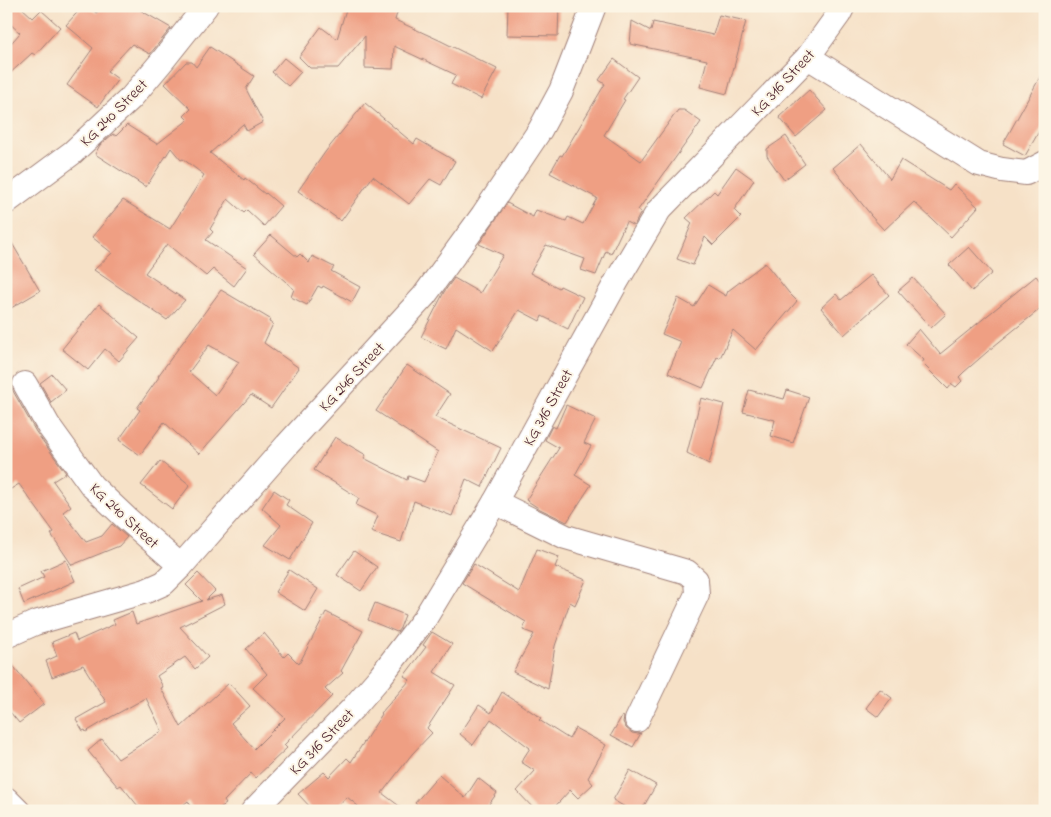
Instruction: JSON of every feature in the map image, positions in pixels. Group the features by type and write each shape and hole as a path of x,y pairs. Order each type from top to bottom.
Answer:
{"street":[{"name":"KG 240 Street","path":"6,202 72,153 131,98 206,6"},
{"name":"KG 246 Street","path":"6,636 36,623 146,591 164,583 182,566 287,445 424,296 483,215 540,130 561,91 594,6"},
{"name":"KG 316 Street","path":"256,810 354,708 425,618 495,502 618,279 659,210 808,57 843,6"},
{"path":"808,57 978,164 1026,173 1045,163"},
{"name":"KG 240 Street","path":"24,384 48,425 92,486 182,566"},
{"path":"495,502 566,537 686,572 696,580 696,594 636,720"},
{"path":"6,799 18,811"}],"building":[{"path":"6,6 20,6 33,18 41,10 60,27 35,55 32,53 6,77 6,49 20,33 6,20"},
{"path":"83,6 88,6 96,13 105,6 133,6 171,28 150,54 132,44 107,71 118,79 98,107 67,85 93,48 66,25"},
{"path":"347,6 399,6 395,20 497,69 481,99 451,84 456,75 394,46 393,69 365,68 365,36 338,68 310,68 299,57 321,27 337,39"},
{"path":"508,6 559,6 558,36 507,35"},
{"path":"719,15 746,21 727,94 700,87 707,60 630,44 632,21 651,31 653,22 713,35"},
{"path":"210,47 254,76 246,89 263,122 247,131 243,124 210,153 281,206 264,226 247,210 244,213 228,199 210,229 213,232 206,240 247,268 234,286 213,269 206,276 167,244 145,273 185,300 167,320 94,270 112,253 92,237 123,200 170,229 204,175 183,159 181,160 171,148 146,187 95,154 100,145 113,134 116,136 127,125 157,144 188,120 184,116 191,109 165,84 186,62 192,62 196,67"},
{"path":"284,58 301,72 288,86 272,72"},
{"path":"614,59 638,77 623,99 625,100 604,135 641,161 678,110 684,110 701,122 638,210 641,212 634,226 626,222 611,254 606,251 596,275 581,270 585,259 546,245 530,273 559,288 560,286 583,297 568,329 542,316 540,321 519,310 493,351 456,327 446,349 421,337 444,292 454,278 480,293 503,255 479,244 507,203 533,217 536,210 566,221 568,217 583,224 597,198 550,173 605,84 599,80"},
{"path":"1045,68 1045,121 1025,156 1003,144"},
{"path":"809,90 827,110 796,137 779,117"},
{"path":"365,103 414,144 417,139 455,161 441,185 430,179 409,204 373,176 341,221 298,191 326,151"},
{"path":"786,136 805,164 784,180 767,156 767,149"},
{"path":"861,144 890,179 901,160 949,190 954,184 978,207 951,237 914,202 884,230 833,168"},
{"path":"736,167 754,180 734,210 741,217 713,245 705,237 693,265 677,259 692,223 686,218 714,191 717,194"},
{"path":"6,233 40,291 6,311"},
{"path":"271,235 297,257 300,254 309,263 312,256 334,267 331,271 360,287 352,302 323,286 322,288 318,286 307,305 291,297 294,289 254,254"},
{"path":"969,247 992,273 972,291 949,265"},
{"path":"765,263 797,301 756,350 733,330 720,358 717,357 703,388 668,373 681,342 662,334 678,298 694,307 708,285 726,296 728,291"},
{"path":"871,275 889,295 844,335 821,308 836,294 841,300"},
{"path":"1036,276 1045,287 1045,305 964,372 959,377 962,381 956,387 952,384 948,389 922,363 924,360 906,344 919,329 940,354"},
{"path":"913,278 946,314 931,328 898,291"},
{"path":"221,290 270,319 269,322 273,324 264,343 299,368 271,408 251,395 199,454 164,422 140,455 119,440 140,410 137,408","holes":["209,345 239,362 215,395 189,372"]},
{"path":"99,304 139,338 119,361 105,349 88,370 62,349"},
{"path":"407,365 450,394 435,417 501,448 482,487 466,479 452,516 414,501 401,542 371,532 378,516 356,505 359,498 314,470 335,437 366,455 364,458 407,480 408,476 424,482 438,452 376,411"},
{"path":"6,370 13,378 11,384 13,391 36,432 66,473 53,481 71,506 63,512 86,542 102,536 112,524 127,537 119,546 72,565 51,534 54,532 19,484 6,492"},
{"path":"52,374 66,390 51,402 40,383"},
{"path":"749,390 784,399 787,390 809,397 793,443 771,436 775,420 743,412"},
{"path":"701,398 724,404 709,464 687,453"},
{"path":"566,405 596,419 584,443 591,446 575,475 591,485 567,522 526,500 559,448 545,440 552,426 556,428"},
{"path":"160,461 190,485 172,509 141,485"},
{"path":"274,490 289,500 286,505 312,523 290,560 265,545 281,525 262,508"},
{"path":"537,549 559,557 555,567 586,580 575,605 570,602 555,646 548,689 513,672 534,634 523,630 526,622 462,583 474,564 519,592"},
{"path":"354,551 377,567 361,591 337,575"},
{"path":"66,560 75,581 24,604 18,589 44,577 41,571"},
{"path":"289,570 318,589 305,611 275,592"},
{"path":"198,573 215,591 206,600 222,595 225,604 180,627 208,657 195,669 185,657 157,676 181,727 229,683 250,706 231,723 254,749 285,718 253,688 267,674 246,649 264,633 284,657 288,653 299,664 326,612 363,631 341,671 343,673 325,689 332,696 284,745 287,748 255,778 251,773 224,801 226,804 215,811 194,811 188,801 176,811 142,811 121,785 118,787 88,751 102,739 118,759 162,731 146,698 86,732 85,730 83,731 76,719 106,702 83,665 52,677 46,661 57,656 52,642 74,633 77,641 115,624 113,620 132,612 136,624 202,601 186,585"},
{"path":"375,603 405,615 397,632 368,620"},
{"path":"432,632 452,644 434,672 455,685 427,728 432,733 412,754 382,793 406,811 364,811 347,797 331,811 314,811 298,794 324,772 329,777 347,758 351,762 381,713 410,680 404,676 426,647 423,645"},
{"path":"6,657 44,704 19,723 6,707"},
{"path":"880,689 892,698 878,717 866,708"},
{"path":"502,692 541,718 539,720 569,739 575,728 606,745 588,778 593,784 578,798 570,790 551,811 536,811 517,791 535,771 521,762 530,748 491,719 473,745 460,734 479,705 491,713"},
{"path":"622,716 624,717 623,722 626,728 632,733 641,733 633,747 611,735"},
{"path":"630,770 656,785 641,811 632,811 613,800"},
{"path":"439,775 465,798 478,778 497,793 484,811 425,811 415,803"}]}
